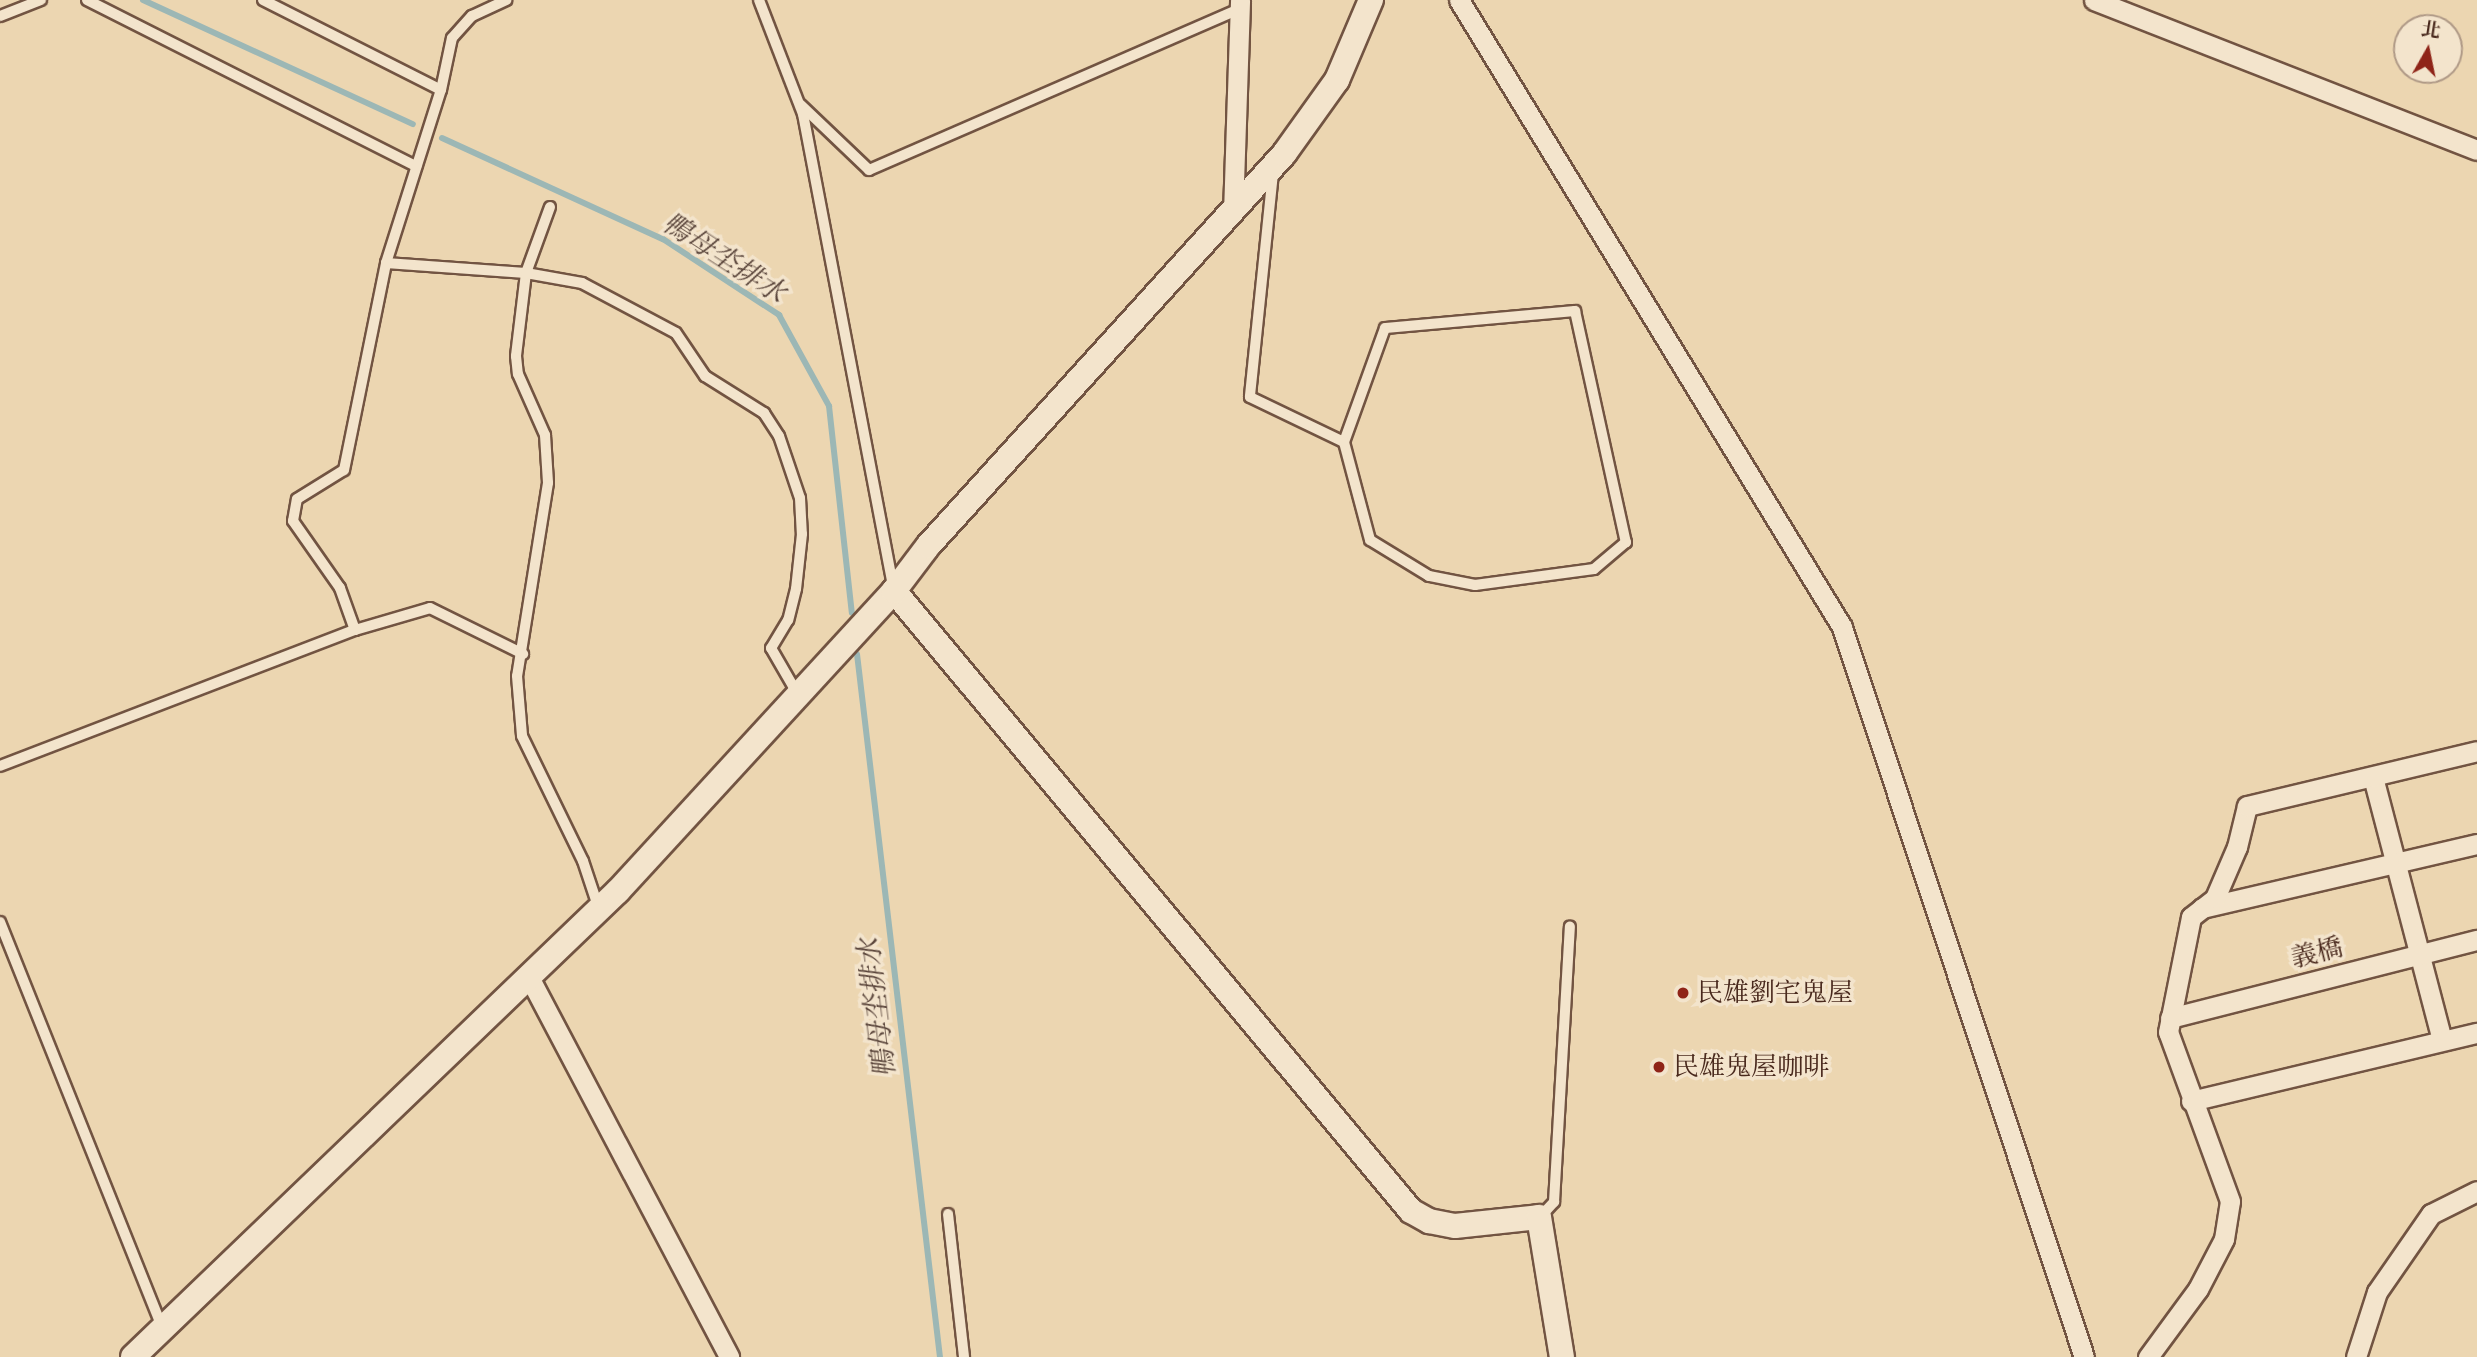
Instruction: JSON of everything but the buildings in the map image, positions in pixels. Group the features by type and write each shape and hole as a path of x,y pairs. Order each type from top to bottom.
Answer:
{"street":[{"path":"133,1357 599,909 894,591 928,546 1274,166 1337,79 1371,0"},
{"path":"1459,0 1842,626 2084,1357"},
{"path":"2094,0 2477,150"},
{"path":"1233,213 1239,5"},
{"path":"894,591 1410,1211 1429,1221 1455,1226 1539,1217 1562,1357"},
{"path":"2148,1357 2199,1289 2224,1239 2230,1201 2191,1101 2168,1032 2191,917 2215,898 2237,847 2247,806 2477,751"},
{"path":"2373,776 2442,1040"},
{"path":"2202,908 2477,844"},
{"name":"義橋","path":"2170,1018 2477,940"},
{"path":"529,977 729,1357"},
{"path":"2191,1101 2477,1032"},
{"path":"2356,1357 2376,1292 2431,1214 2477,1191"}],"lane":[{"path":"0,16 41,0"},
{"path":"87,0 416,166"},
{"path":"263,0 441,90"},
{"path":"355,630 340,588 293,521 297,499 344,470 386,263 441,90 452,38 472,16 506,0"},
{"path":"759,0 798,102 894,591"},
{"path":"798,102 869,170 1239,5"},
{"path":"1274,166 1250,397 1344,442 1370,540 1429,576 1475,585 1594,569 1626,542 1574,311 1385,328 1344,442"},
{"path":"550,207 526,273 518,374 545,435 548,483 523,654 517,676 522,736 583,861 599,909"},
{"path":"386,263 526,273 582,283 676,333 705,376 764,413 779,436 800,498 802,534 788,620 771,648 798,694"},
{"path":"0,766 355,630 430,608 523,654"},
{"path":"0,922 163,1329"},
{"path":"1539,1217 1554,1202 1570,926"},
{"path":"948,1214 964,1357"}],"waterway":[{"name":"鴨母坔排水","path":"143,0 413,124"},
{"name":"鴨母坔排水","path":"442,138 663,239 779,315 829,406 852,613"},
{"name":"鴨母坔排水","path":"857,654 940,1357"}],"place":[{"name":"民雄劉宅鬼屋","path":"1683,993"},
{"name":"民雄鬼屋咖啡","path":"1659,1067"}]}
